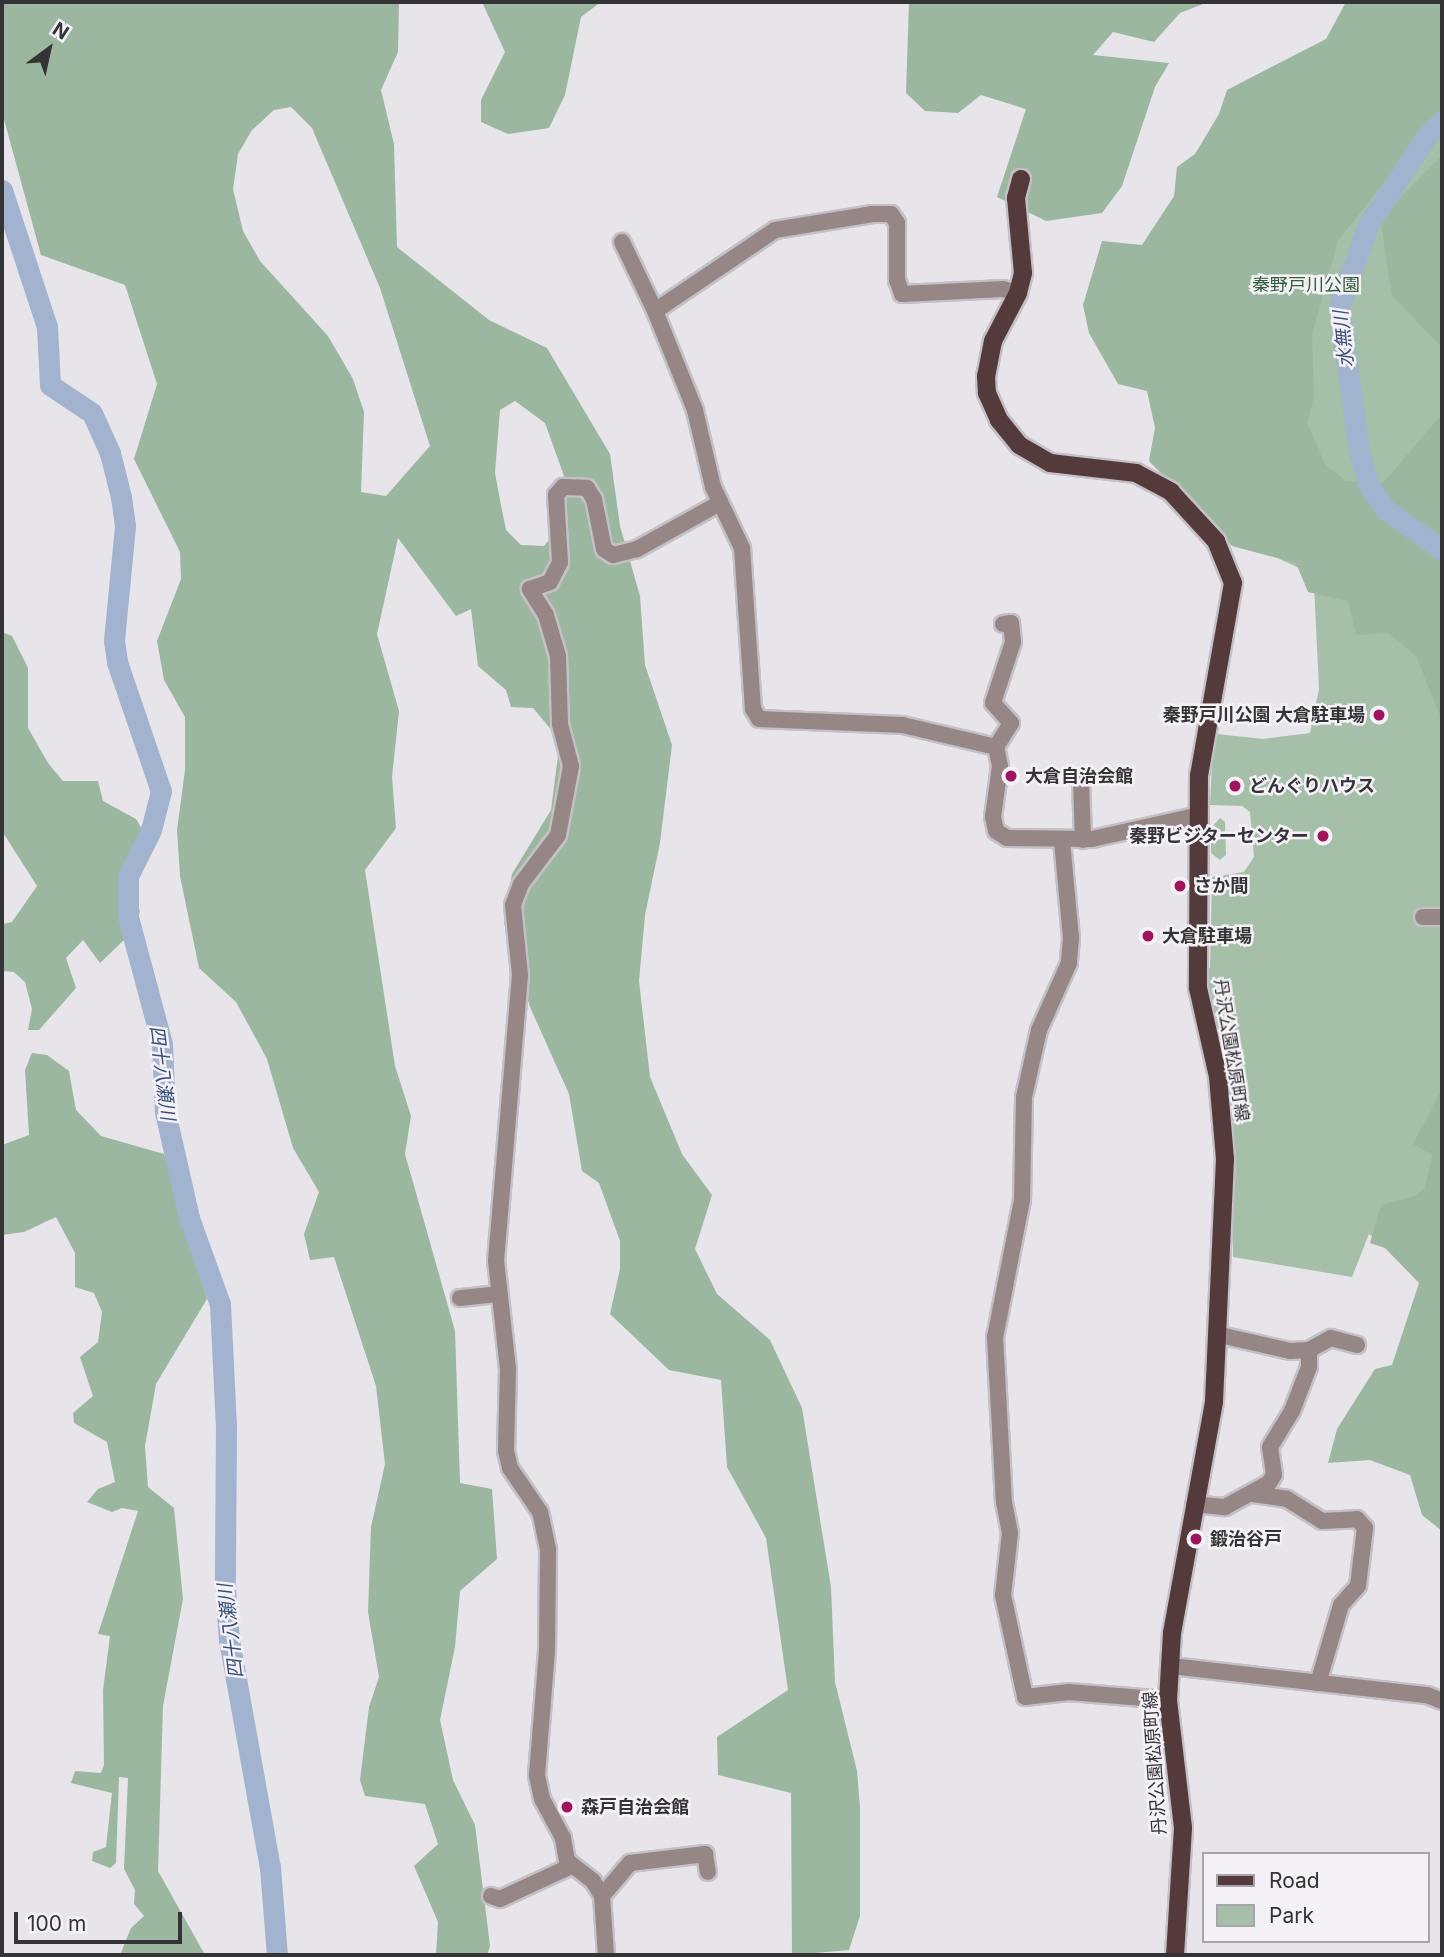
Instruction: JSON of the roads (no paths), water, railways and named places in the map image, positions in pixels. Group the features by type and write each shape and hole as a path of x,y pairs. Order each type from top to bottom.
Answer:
{"main road":[{"name":"丹沢公園松原町線","path":"1021,179 1016,198 1023,273 1018,293 993,341 986,376 991,405 1008,433 1050,463 1075,470 1119,470 1155,481 1171,492 1226,557 1233,583 1231,611 1205,735 1199,815 1198,988 1214,1052 1224,1146 1220,1335 1214,1402 1178,1584 1168,1700 1183,1828 1174,1955"}],"street":[{"path":"655,312 775,230 873,214 891,214 897,223 897,281 902,294 1003,289 1018,293"},
{"path":"622,242 655,312 695,410 720,503 742,548 753,709 759,719 904,725 996,747"},
{"path":"606,1955 602,1896 593,1881 571,1866 537,1775 547,1652 548,1549 540,1512 510,1468 506,1451 509,1403 496,1261 520,975 513,905 521,884 558,835 570,766 560,724 558,656 546,615 530,589 550,582 560,562 556,495 563,487 587,488 594,499 604,549 612,555 637,549 720,503"},
{"path":"1003,624 1011,624 1013,642 993,703 1011,723 996,747 1000,765 993,817 996,831 1007,838 1083,840 1199,815"},
{"path":"1081,780 1083,840"},
{"path":"1062,841 1071,938 1069,963 1039,1030 1024,1097 1022,1199 995,1337 1002,1488 1010,1533 1003,1595 1025,1697 1069,1692 1168,1700"},
{"path":"1423,917 1442,916"},
{"path":"460,1298 499,1294"},
{"path":"1220,1335 1290,1351 1309,1350 1331,1338 1356,1345"},
{"path":"1194,1504 1225,1507 1253,1494 1274,1475 1270,1447 1292,1411 1309,1367 1309,1350"},
{"path":"1253,1494 1287,1499 1322,1521 1357,1519 1365,1528 1358,1586 1341,1605 1318,1683"},
{"path":"1171,1666 1427,1695 1442,1701"},
{"path":"602,1896 629,1863 705,1854 708,1872"},
{"path":"491,1896 500,1899 571,1866"}],"waterway":[{"name":"水無川","path":"1442,121 1428,134 1368,225 1339,306 1359,452 1370,487 1385,509 1442,550"},
{"name":"四十八瀬川","path":"2,190 47,327 50,385 92,413 110,453 121,497 125,526 114,640 117,662 161,791 151,830 128,876 128,917 162,1044 165,1112 189,1218 220,1304 226,1426 225,1589 229,1640 270,1867 277,1955"}],"place":[{"name":"秦野戸川公園 大倉駐車場","path":"1379,715"},
{"name":"大倉自治会館","path":"1011,776"},
{"name":"どんぐりハウス","path":"1235,786"},
{"name":"秦野ビジターセンター","path":"1323,836"},
{"name":"さか間","path":"1180,886"},
{"name":"大倉駐車場","path":"1148,936"},
{"name":"鍛治谷戸","path":"1196,1539"},
{"name":"森戸自治会館","path":"567,1807"}],"park label":[{"name":"秦野戸川公園","path":"1306,285"}]}
